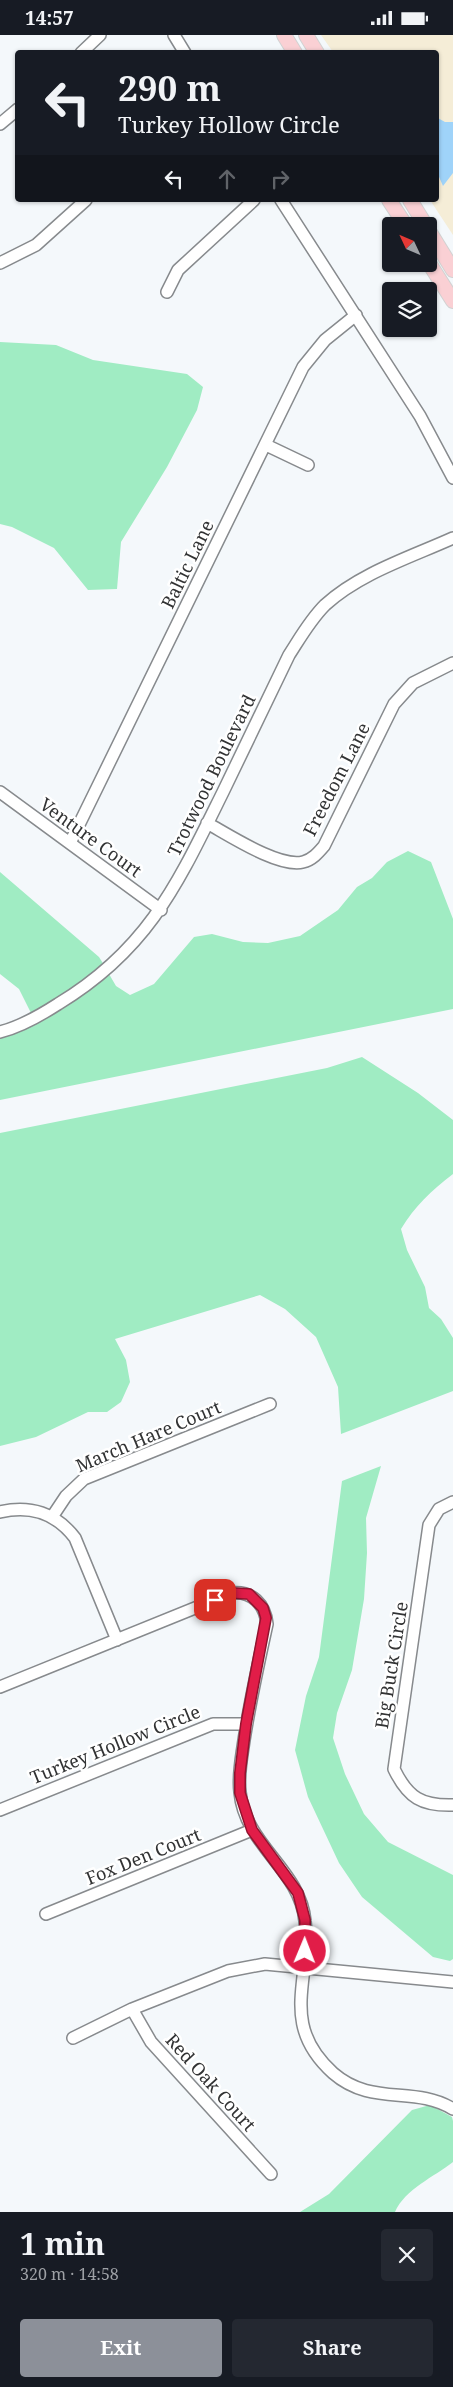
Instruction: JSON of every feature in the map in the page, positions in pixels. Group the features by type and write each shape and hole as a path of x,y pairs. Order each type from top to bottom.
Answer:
{"main road":[{"path":"284,35 293,50"},
{"path":"306,35 315,50"},
{"path":"390,202 400,217"},
{"path":"411,202 420,217"},
{"path":"438,246 453,270"},
{"path":"435,273 453,301"}],"street":[{"path":"83,50 100,35"},
{"path":"174,35 183,50"},
{"path":"0,124 15,112"},
{"path":"0,263 36,245 84,202"},
{"path":"167,292 178,269 252,202"},
{"path":"282,202 420,416 453,477"},
{"name":"Baltic Lane","path":"70,843 303,367 313,353 356,315"},
{"path":"266,445 308,465"},
{"name":"Trotwood Boulevard","path":"0,1032 46,1012 83,989 124,954 161,910 172,893 290,655 307,627 324,606 358,581 453,538"},
{"name":"Freedom Lane","path":"207,823 279,860 293,863 304,862 315,856 324,846 394,704 413,683 453,663"},
{"name":"Venture Court","path":"0,792 161,910"},
{"name":"March Hare Court","path":"52,1517 66,1496 84,1479 270,1404"},
{"name":"Big Buck Circle","path":"453,1502 439,1509 429,1525 394,1769 401,1783 420,1801 434,1806 453,1805"},
{"path":"0,1512 15,1509 32,1509 52,1517 66,1526 75,1538 117,1640"},
{"path":"0,1687 232,1593 249,1594 258,1601 263,1608 267,1624 246,1724 240,1773 240,1793 252,1830 298,1893 305,1920 304,1967 299,2000 301,2018 308,2040 333,2073 362,2091 433,2099 453,2109"},
{"name":"Turkey Hollow Circle","path":"0,1810 213,1723 246,1724"},
{"name":"Fox Den Court","path":"46,1914 252,1830"},
{"path":"73,2038 132,2009 228,1971 265,1963 453,1981"},
{"name":"Red Oak Court","path":"132,2009 151,2042 271,2174"}],"shaded area":[{"path":"321,35 453,35 453,235 431,202 439,202 439,50 332,50"}],"green space":[{"path":"0,342 56,345 93,360 187,374 203,387 197,410 167,467 121,542 117,589 88,590 54,548 12,527 0,524"},
{"path":"408,851 431,862 453,919 453,1009 0,1100 0,1037 57,1010 109,974 116,986 130,995 154,984 194,937 212,934 243,942 268,943 300,936 338,910 357,887 372,878 387,862"},
{"path":"0,872 99,957 104,965 80,985 31,1013 19,989 0,974"},
{"path":"362,1057 418,1093 453,1120 453,1174 424,1199 401,1229 407,1250 425,1287 429,1308 441,1319 453,1338 453,1391 341,1434 338,1387 316,1337 285,1309 260,1295 115,1339 126,1360 130,1382 121,1402 107,1412 88,1412 36,1437 0,1446 0,1133 327,1068"},
{"path":"381,1466 366,1518 367,1553 364,1599 352,1670 337,1713 333,1738 345,1774 364,1814 388,1842 453,1875 453,1959 450,1961 433,1957 362,1897 339,1863 308,1797 295,1750 306,1696 319,1657 342,1481"},
{"path":"430,2105 452,2117 453,2162 413,2190 395,2212 300,2212 329,2194 412,2110"}],"water":[{"path":"439,119 445,122 453,122 453,173 443,186 439,177"}],"route":[{"path":"215,1600 232,1593 249,1594 263,1608 266,1618 267,1624 246,1724 240,1773 240,1793 252,1830 298,1893 305,1920 305,1951"}]}
